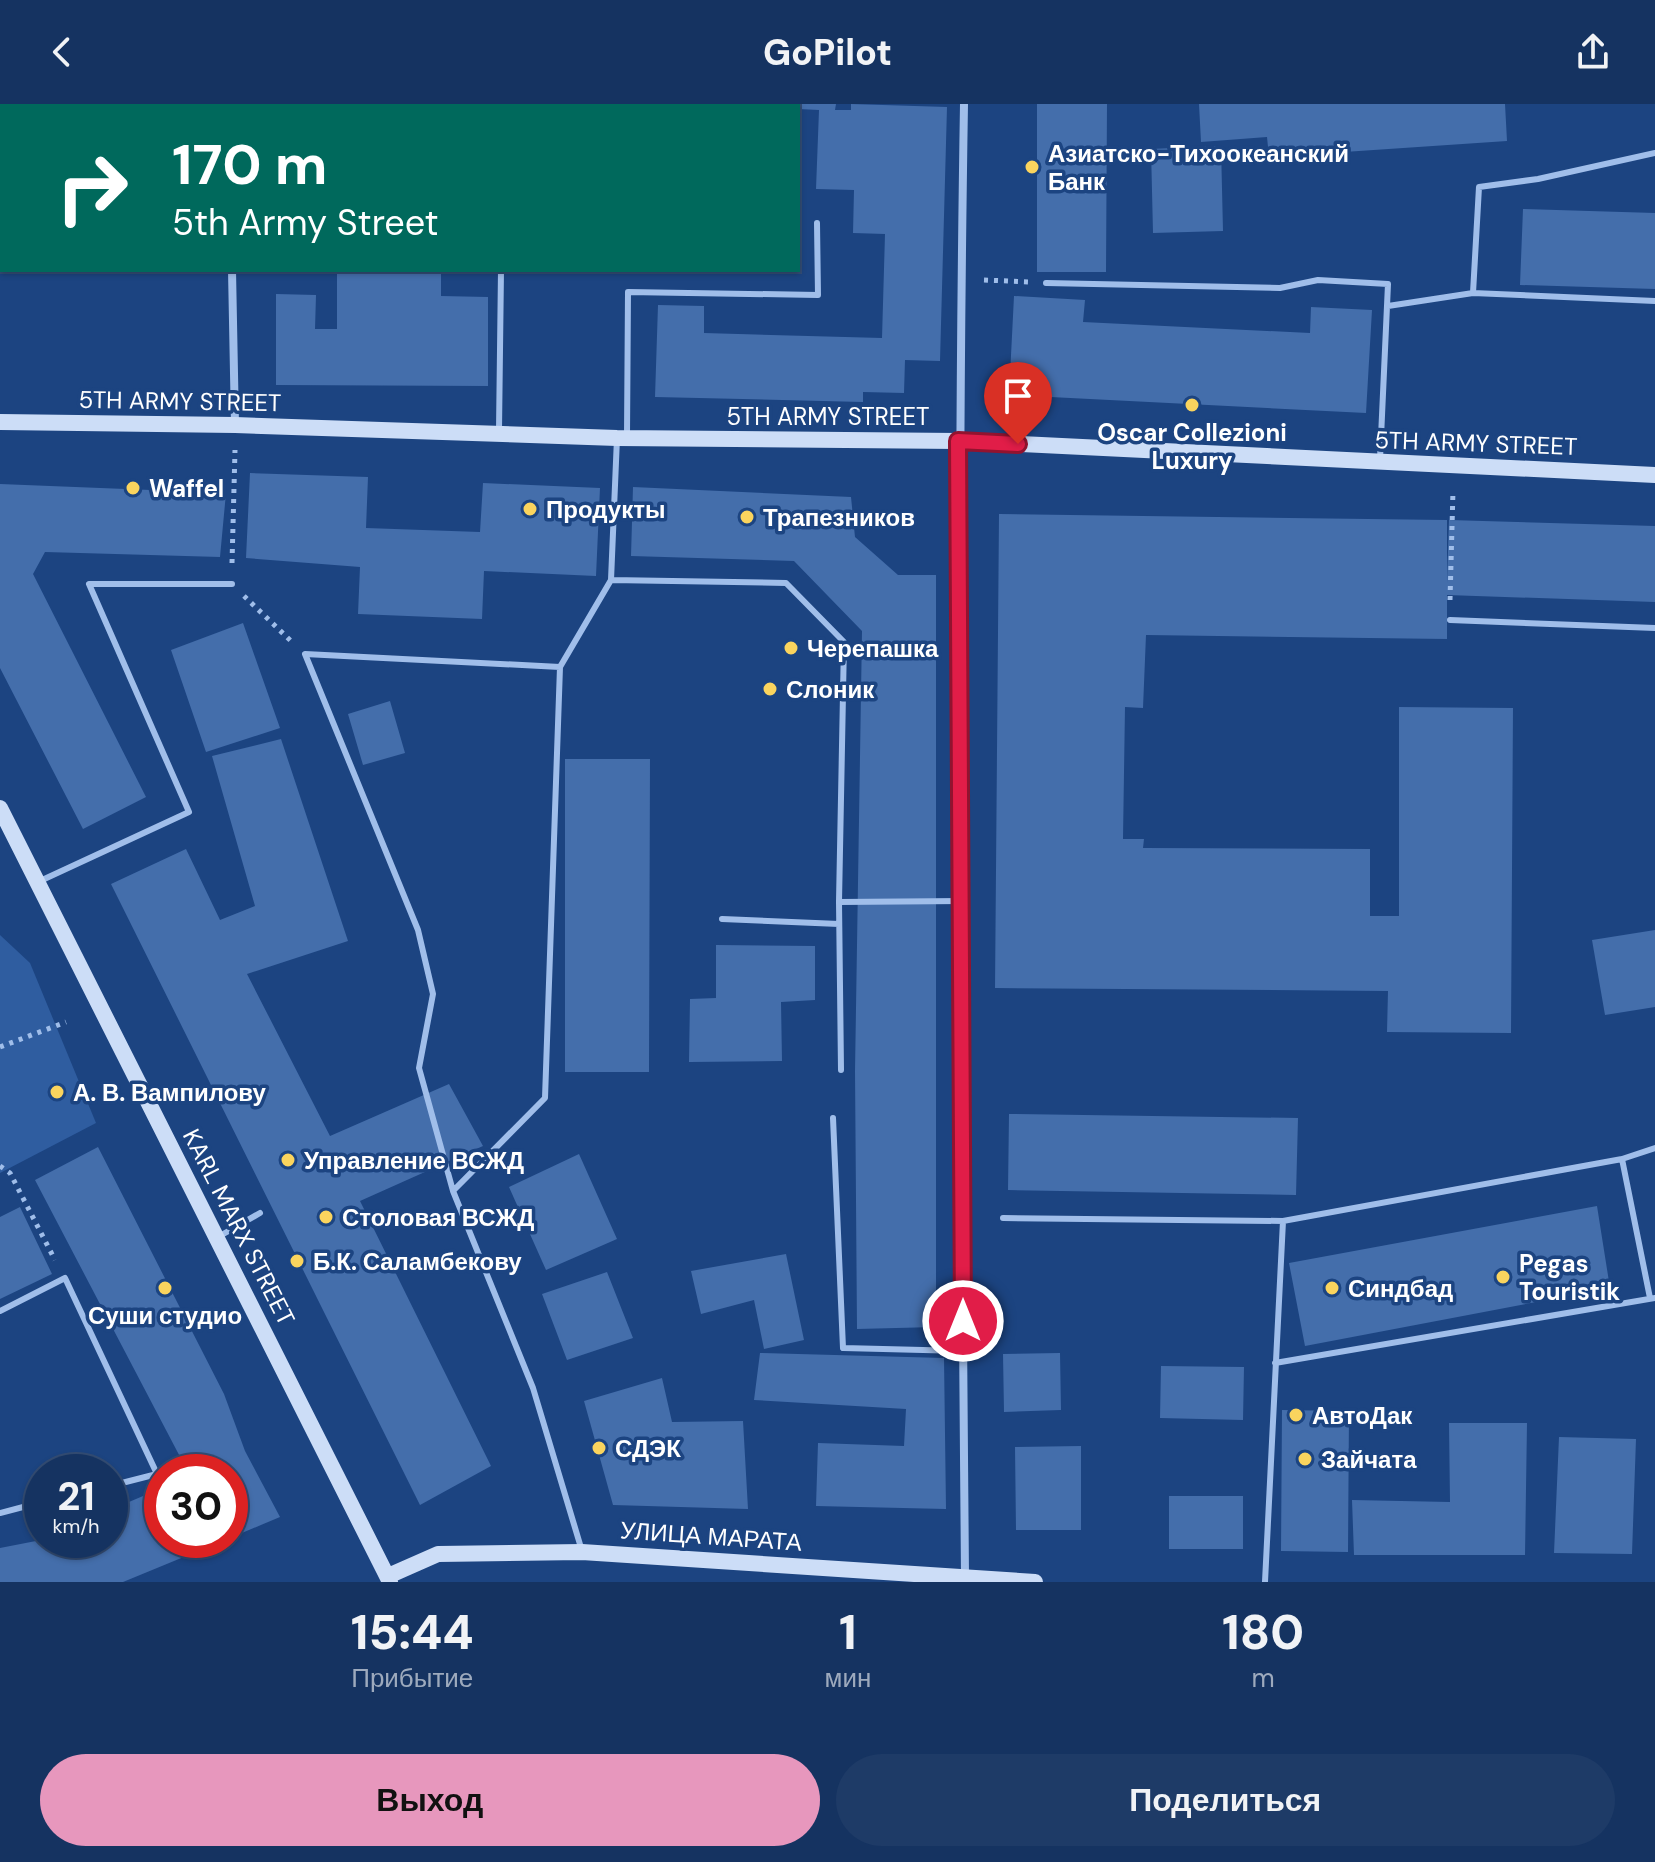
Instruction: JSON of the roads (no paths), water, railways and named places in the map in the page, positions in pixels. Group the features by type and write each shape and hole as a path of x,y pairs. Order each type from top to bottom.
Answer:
{"street":[{"path":"964,104 958,441 965,1580"},
{"path":"232,272 235,425"},
{"name":"5TH ARMY STREET","path":"0,422 235,425 499,436 958,441 1655,475"},
{"name":"KARL MARX STREET","path":"0,808 389,1579"},
{"name":"УЛИЦА МАРАТА","path":"389,1579 438,1554 582,1552 965,1580 1035,1582"}],"lane":[{"path":"1473,293 1479,187 1538,179 1655,153"},
{"path":"453,1191 545,1098 560,667 611,580 622,438 628,292 818,295 817,223"},
{"path":"499,436 501,272"},
{"path":"1046,283 1280,288 1318,280 1388,284 1380,463"},
{"path":"1388,306 1473,293 1655,301"},
{"path":"611,580 786,583 844,642 839,902 841,1070"},
{"path":"37,882 189,812 89,584 232,584"},
{"path":"1450,620 1655,628"},
{"path":"560,667 305,654 418,930 433,994 419,1068 453,1191 533,1388 582,1552"},
{"path":"839,902 963,901"},
{"path":"722,919 839,924"},
{"path":"833,1118 843,1348 963,1351"},
{"path":"1003,1218 1283,1221 1622,1159 1655,1148"},
{"path":"1275,1363 1653,1298 1622,1159"},
{"path":"217,1237 260,1213"},
{"path":"1265,1582 1283,1221"},
{"path":"0,1311 65,1278 157,1474 128,1481"},
{"path":"0,1513 24,1507"}],"place":[{"name":"Азиатско-Тихоокеанский Банк","path":"1032,167"},
{"name":"Oscar Collezioni Luxury","path":"1192,405"},
{"name":"Waffel","path":"133,488"},
{"name":"Продукты","path":"530,509"},
{"name":"Трапезников","path":"747,517"},
{"name":"Черепашка","path":"791,648"},
{"name":"Слоник","path":"770,689"},
{"name":"А. В. Вампилову","path":"57,1092"},
{"name":"Управление ВСЖД","path":"288,1160"},
{"name":"Столовая ВСЖД","path":"326,1217"},
{"name":"Б.К. Саламбекову","path":"297,1261"},
{"name":"Pegas Touristik","path":"1503,1277"},
{"name":"Суши студио","path":"165,1288"},
{"name":"Синдбад","path":"1332,1288"},
{"name":"АвтоДак","path":"1296,1415"},
{"name":"СДЭК","path":"599,1448"},
{"name":"Зайчата","path":"1305,1459"}]}
